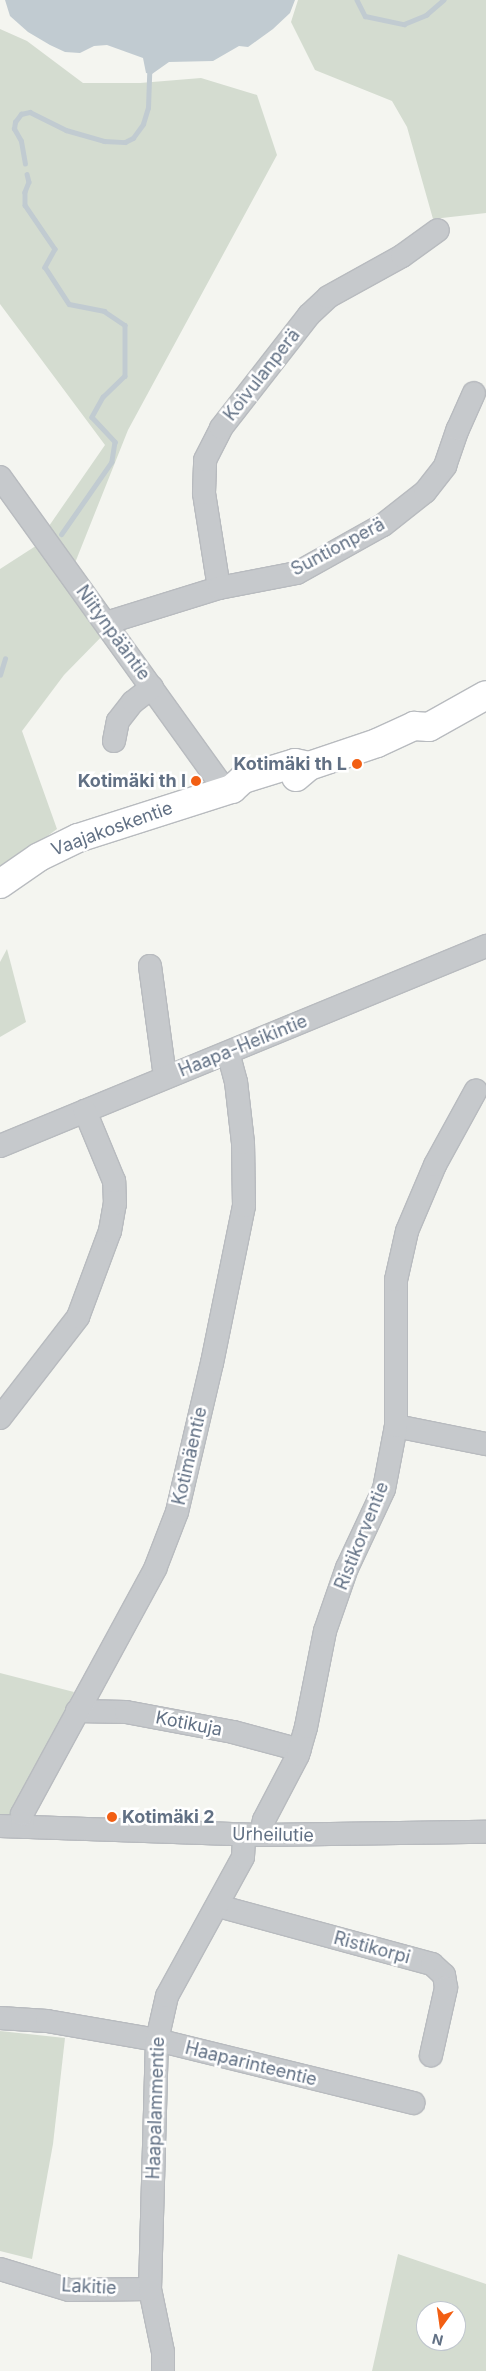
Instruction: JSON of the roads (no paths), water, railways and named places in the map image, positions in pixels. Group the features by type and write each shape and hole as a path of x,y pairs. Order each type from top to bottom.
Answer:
{"main road":[{"name":"Vaajakoskentie","path":"414,726 422,715 486,680"},
{"name":"Vaajakoskentie","path":"0,884 39,857 78,838 228,789 243,779 295,763 310,766 377,743 414,726 429,727 486,695"}],"street":[{"name":"Koivulanperä","path":"219,588 204,493 205,460 222,428 309,315 328,297 402,256 438,230"},
{"name":"Suntionperä","path":"106,623 219,588 297,573 383,525 425,492 445,466 458,429 474,393"},
{"name":"Niitynpääntie","path":"0,477 228,789"},
{"path":"114,741 118,721 133,702 152,687"},
{"name":"Haapa-Heikintie","path":"0,1146 486,946"},
{"path":"150,966 165,1077"},
{"name":"Kotimäentie","path":"23,1827 22,1814 155,1569 174,1520 212,1363 244,1206 243,1143 236,1082 228,1053"},
{"name":"Ristikorventie","path":"252,1835 264,1820 300,1750 325,1631 348,1568 384,1489 396,1426 396,1280 407,1231 435,1165 476,1090"},
{"path":"0,1418 78,1317 110,1231 115,1204 114,1181 85,1111"},
{"path":"396,1426 486,1444"},
{"name":"Kotikuja","path":"77,1711 126,1712 233,1732 300,1750"},
{"name":"Urheilutie","path":"0,1826 252,1835 486,1832"},
{"name":"Haapalammentie","path":"163,2371 163,2352 150,2289 156,2040 167,1996 218,1906 252,1835"},
{"name":"Ristikorpi","path":"218,1906 432,1964 444,1975 446,1988 431,2055"},
{"name":"Haaparinteentie","path":"0,2018 47,2021 156,2040 413,2103"},
{"name":"Lakitie","path":"0,2269 69,2290 150,2289"}],"waterway":[{"path":"357,0 365,16 404,24 426,15 443,0"},
{"path":"25,164 21,141 14,129 15,122 21,114 30,112 66,130 104,141 125,142 133,138 143,124 148,108 149,73"},
{"path":"27,174 29,182 25,192 25,205 55,249 45,267 69,304 104,311 125,325 125,376 103,397 92,417 115,442 112,462 62,534"},
{"path":"0,675 5,659"}],"place":[{"name":"Kotimäki th L","path":"357,764"},
{"name":"Kotimäki th I","path":"196,781"},
{"name":"Kotimäki 2","path":"112,1817"}]}
